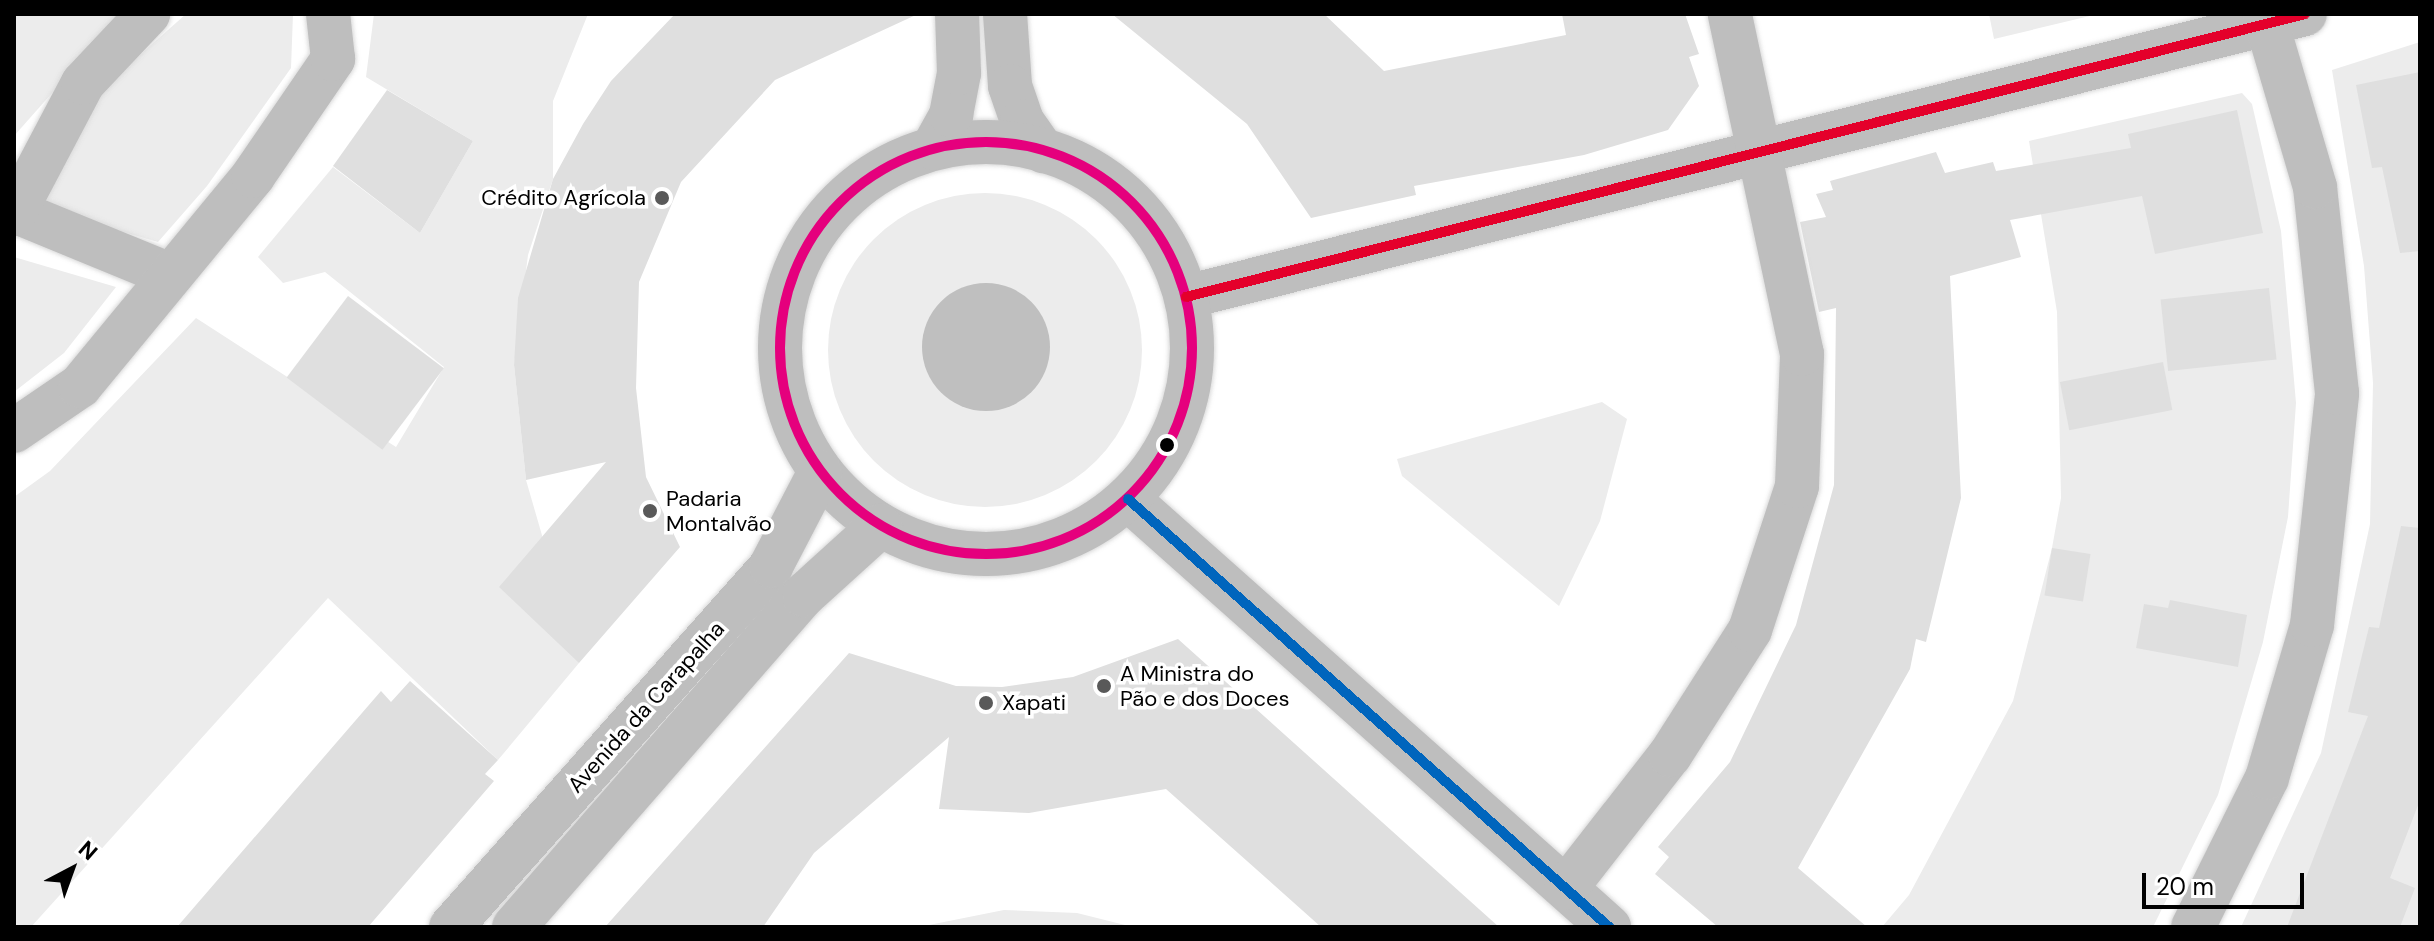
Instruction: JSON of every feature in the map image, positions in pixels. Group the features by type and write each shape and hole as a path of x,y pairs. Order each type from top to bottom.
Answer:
{"street":[{"path":"148,14 83,83 14,212 170,275"},
{"path":"14,431 80,386 253,176 333,59 328,14"},
{"path":"933,148 951,115 959,73 957,14"},
{"path":"1005,14 1010,86 1022,121 1043,151"},
{"path":"1566,888 1670,755 1750,630 1797,486 1802,354 1730,14"},
{"path":"1186,297 2278,17 2315,187 2337,393 2312,625 2267,778 2193,927"},
{"path":"974,142 1043,151 1124,194 1163,241 1186,297 1192,351 1185,405 1163,455 1128,499 1075,535 1010,554 943,550 880,526 820,472 788,412 779,346 790,279 823,220 872,175 933,148 974,142"},
{"name":"Avenida da Carapalha","path":"451,927 771,566 820,472"},
{"path":"1128,499 1609,927"},
{"name":"Avenida da Carapalha","path":"514,927 804,595 880,526"}],"shaded area":[{"path":"14,14 122,14 14,136"},
{"path":"186,14 293,14 291,68 207,186 158,242 37,207 79,109"},
{"path":"374,14 588,14 553,101 553,179 528,255 514,365 526,480 579,663 498,760 328,598 31,927 14,927 14,497 50,471 196,318 396,447 444,367 325,272 283,283 258,257 333,167 420,233 473,141 366,77"},
{"path":"1989,14 2098,14 1994,39"},
{"path":"2420,42 2420,927 2241,927 2321,753 2370,524 2373,383 2364,266 2332,70"},
{"path":"2242,93 2252,104 2281,231 2296,403 2288,517 2263,642 2218,795 2153,927 1882,927 1909,895 2013,701 2052,548 2061,498 2057,312 2029,141"},
{"path":"970,193 1000,193 1031,199 1059,211 1085,228 1107,250 1124,276 1136,304 1142,350 1136,396 1124,424 1107,450 1085,472 1059,489 1031,501 1000,507 970,507 939,501 911,489 885,472 863,450 846,424 834,396 828,365 828,335 834,304 846,276 863,250 885,228 911,211 939,199"},
{"path":"14,257 116,287 64,353 14,392"},
{"path":"986,283 1010,288 1031,302 1045,323 1050,347 1045,371 1031,392 1010,406 986,411 962,406 941,392 927,371 922,347 927,323 941,302 962,288"},
{"path":"1602,402 1627,419 1600,521 1559,606 1402,476 1397,459"},
{"path":"1004,910 1077,913 1133,927 919,927"}],"building":[{"path":"675,14 918,14 775,80 681,182 639,282 636,388 646,477 680,547 579,663 499,587 606,462 526,480 514,365 518,298 553,179 583,124 611,81"},
{"path":"1112,14 1324,14 1384,71 1566,35 1562,14 1685,14 1699,54 1689,57 1699,86 1668,130 1584,155 1414,186 1416,195 1311,218 1247,124"},
{"path":"2420,72 2420,251 2400,253 2382,167 2372,168 2356,85"},
{"path":"387,90 473,141 420,233 333,166"},
{"path":"2237,110 2263,233 2155,254 2142,196 2010,220 2021,257 1950,276 1961,498 1926,642 1916,639 1910,669 1798,868 1867,927 1718,927 1655,874 1669,857 1658,847 1730,762 1796,625 1834,485 1836,308 1819,312 1800,222 1826,217 1816,194 1833,190 1830,181 1936,152 1945,173 1993,162 1996,171 2131,148 2128,134"},
{"path":"2269,288 2277,360 2168,371 2161,299"},
{"path":"348,296 444,368 382,450 287,377"},
{"path":"2163,362 2172,410 2069,430 2060,382"},
{"path":"2401,526 2420,528 2420,800 2390,878 2415,888 2400,927 2287,927 2368,716 2348,712 2369,627 2379,628"},
{"path":"2052,548 2091,554 2083,602 2044,595"},
{"path":"2170,600 2247,615 2238,667 2136,648 2144,604 2168,608"},
{"path":"1178,639 1499,927 1321,927 1166,789 1029,813 939,809 949,737 814,853 763,927 605,927 849,653 956,686 1002,687 1073,677"},
{"path":"410,681 498,760 485,774 494,781 368,927 177,927 381,691 391,702"}],"transit line":[{"path":"1186,297 2305,14"},
{"path":"986,142 1026,146 1065,158 1100,177 1131,203 1157,234 1176,269 1188,308 1192,348 1188,388 1176,427 1157,462 1131,493 1100,519 1065,538 1026,550 986,554 946,550 907,538 872,519 841,493 815,462 796,427 784,388 780,348 784,308 796,269 815,234 841,203 872,177 907,158 946,146 986,142"},
{"path":"1128,499 1609,927"}],"place":[{"name":"Crédito Agrícola","path":"662,198"},
{"name":"Padaria Montalvão","path":"650,511"},
{"name":"A Ministra do Pão e dos Doces","path":"1104,686"},
{"name":"Xapati","path":"986,703"}]}
